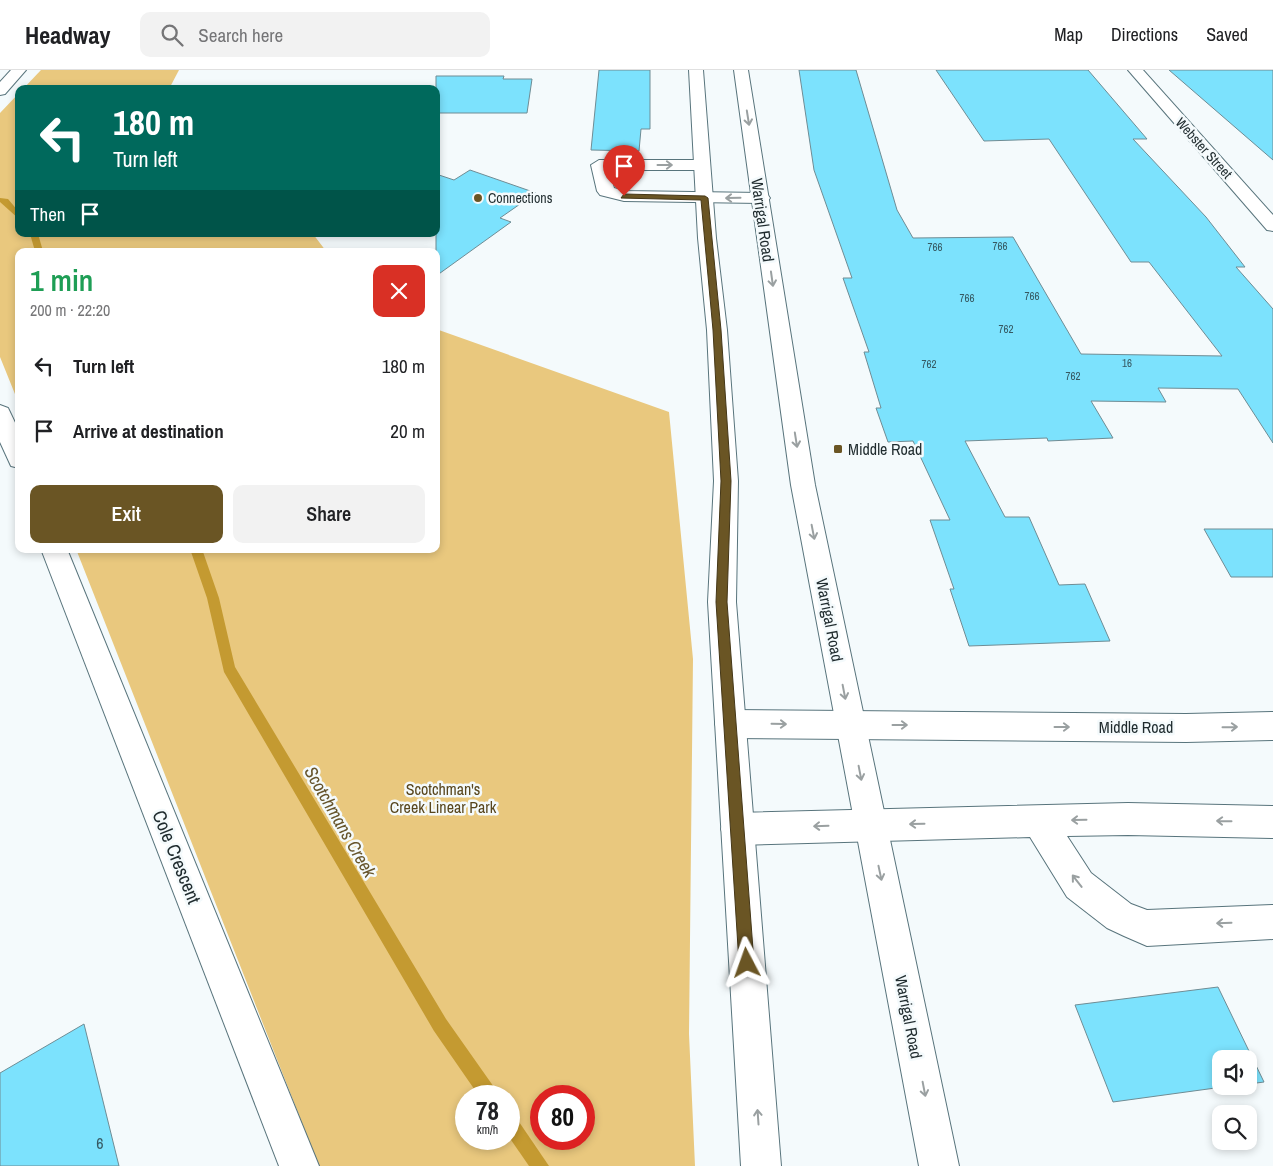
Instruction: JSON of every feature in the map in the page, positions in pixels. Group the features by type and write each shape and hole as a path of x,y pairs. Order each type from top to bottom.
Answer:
{"main road":[{"path":"0,91 19,70"},
{"path":"696,70 702,165 717,330 726,481 722,602 761,1166"},
{"name":"Warrigal Road","path":"741,70 803,485 939,1166"},
{"name":"Webster Street","path":"1135,70 1273,226"},
{"path":"702,165 599,165 606,191 624,196 760,198"},
{"path":"0,413 15,450"},
{"name":"Cole Crescent","path":"56,553 299,1166"},
{"name":"Middle Road","path":"730,724 1186,728 1273,726"},
{"path":"737,829 1128,819 1273,822"},
{"path":"1038,821 1079,885 1119,916 1136,924 1147,928 1178,928 1213,924 1273,922"}],"green space":[{"path":"41,70 179,70 171,85 27,85"},
{"path":"15,97 15,237 315,237 324,248 15,248 15,394 0,357 0,113"},
{"name":"Scotchman's Creek Linear Park","path":"440,330 669,412 693,659 689,1034 695,1166 319,1166 78,553 440,553"}],"building":[{"path":"599,70 650,70 650,129 641,129 639,151 591,150"},
{"path":"799,70 856,70 897,210 913,238 1013,237 1081,354 1222,356 1149,262 1131,262 1049,139 984,141 936,70 1088,70 1147,139 1133,139 1206,217 1245,267 1236,267 1273,309 1273,443 1238,389 1158,388 1166,402 1091,401 1113,438 1048,441 1047,438 965,441 1005,517 1029,517 1059,585 1085,584 1110,641 969,646 950,589 954,589 930,520 950,520 913,441 888,442 876,408 881,408 864,352 869,352 843,278 852,278 814,170"},
{"path":"1169,70 1273,70 1273,160"},
{"path":"436,76 504,76 503,79 532,79 527,113 440,113 440,85 436,85"},
{"path":"470,170 536,193 500,218 511,222 440,273 440,248 436,248 436,237 440,237 440,175 454,180"},
{"path":"1204,529 1273,529 1273,577 1231,577"},
{"path":"1218,987 1249,1050 1212,1050 1212,1088 1113,1102 1075,1005"},
{"path":"84,1024 119,1166 0,1166 0,1073"},
{"path":"1257,1068 1264,1082 1257,1083"}],"waterway":[{"name":"Scotchmans Creek","path":"0,200 5,201 15,212"},
{"name":"Scotchmans Creek","path":"35,237 38,248"},
{"name":"Scotchmans Creek","path":"197,553 213,598 229,668 440,1025 482,1085"},
{"name":"Scotchmans Creek","path":"520,1138 540,1166"}],"place":[{"name":"Connections","path":"478,198"},
{"name":"Middle Road","path":"838,449"}],"route":[{"path":"624,196 705,198 717,330 726,481 722,602 747,963"}]}
